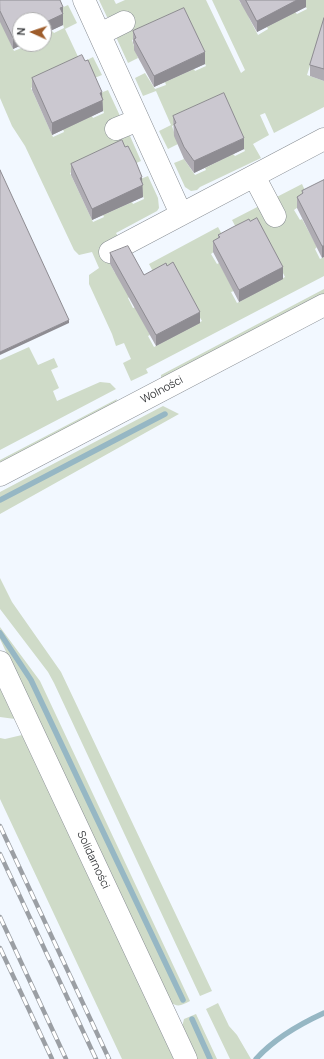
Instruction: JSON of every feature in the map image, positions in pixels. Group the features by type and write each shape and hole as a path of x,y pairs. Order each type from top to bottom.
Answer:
{"street":[{"path":"84,0 181,214"},
{"path":"100,34 124,22"},
{"path":"116,129 138,120"},
{"path":"110,252 324,139"},
{"path":"254,176 275,216"},
{"name":"Wolności","path":"0,475 324,305"},
{"name":"Solidarności","path":"0,662 186,1059"}],"green space":[{"path":"99,0 114,0 116,4 125,0 206,0 241,73 245,70 212,0 239,0 241,4 246,2 249,18 258,35 268,29 267,27 295,12 297,14 307,9 302,0 324,0 324,22 307,75 324,81 324,107 274,133 265,113 260,115 269,135 253,144 261,158 200,187 197,190 191,191 185,187 174,163 184,159 195,175 206,170 205,168 233,154 235,156 245,151 237,134 183,121 172,126 178,144 168,149 159,131 171,125 156,91 143,96 135,78 145,73 155,89 166,85 165,82 194,69 195,71 206,66 198,49 143,35 132,40 138,58 128,63 116,37 112,17 107,17"},
{"path":"68,5 77,23 65,29 81,63 93,57 102,75 84,80 48,82 31,88 53,137 64,132 63,129 92,116 93,118 104,113 98,94 108,90 120,116 123,135 130,136 141,161 124,165 87,167 70,173 93,222 104,217 103,215 132,202 133,204 144,199 138,180 148,176 158,198 159,208 157,211 116,233 119,238 120,258 110,264 115,273 126,267 136,293 128,298 133,308 136,307 150,335 148,336 154,347 202,321 196,311 157,279 149,264 218,227 226,242 211,254 217,264 219,263 234,291 231,292 237,303 285,277 280,267 240,235 232,220 302,184 309,199 294,210 300,220 302,219 317,247 315,249 320,259 324,257 324,276 146,369 148,373 131,381 123,363 131,359 124,343 116,346 89,284 89,275 99,268 92,252 79,255 74,250 25,146 12,126 0,98 0,19 12,46 12,52 52,52 52,31 54,33 64,28 59,9"},
{"path":"324,289 324,295 162,380 161,375"},
{"path":"29,347 38,365 54,358 58,367 51,370 59,388 53,391 57,401 100,382 110,383 116,389 0,450 0,360"},
{"path":"117,399 116,402 0,465 0,460"},
{"path":"163,406 179,414 0,514 0,492"},
{"path":"0,578 12,602 61,672 212,991 200,996 54,683 48,672 0,609"},
{"path":"0,627 40,681 190,1001 182,1005 173,1004 170,1002 0,639"},
{"path":"0,688 15,719 0,717"},
{"path":"22,735 175,1059 122,1059 0,799 0,738 5,739"},
{"path":"218,1003 229,1026 237,1035 251,1059 230,1059 206,1009"},
{"path":"196,1014 217,1059 196,1059 182,1027 184,1019"}],"building":[{"path":"0,0 60,0 63,7 60,8 63,14 52,19 52,12 12,12 12,36 0,11"},
{"path":"246,0 297,0 257,21"},
{"path":"184,8 205,52 154,76 134,39 136,38 133,31"},
{"path":"324,18 324,69 310,65"},
{"path":"82,55 85,61 88,60 102,92 100,93 103,100 52,123 32,78"},
{"path":"224,93 244,138 194,161 184,147 174,124 176,123 173,116"},
{"path":"122,140 125,147 128,146 136,162 142,177 140,178 143,185 92,209 71,164"},
{"path":"0,170 69,320 0,352"},
{"path":"324,180 324,246 322,246 297,197 303,193 302,191"},
{"path":"257,218 283,267 239,290 213,241 220,237 218,235 233,227 249,219 250,221"},
{"path":"128,246 144,275 166,263 167,266 173,262 200,312 156,335 110,253"}],"waterway":[{"path":"0,500 165,414"},
{"path":"0,633 31,680 183,1000"},
{"path":"256,1059 271,1045 288,1033 324,1013"},
{"path":"192,1019 210,1059"}],"railway":[{"path":"0,826 109,1059"},
{"path":"0,854 96,1059"},
{"path":"0,917 66,1059"},
{"path":"0,948 52,1059"}]}
